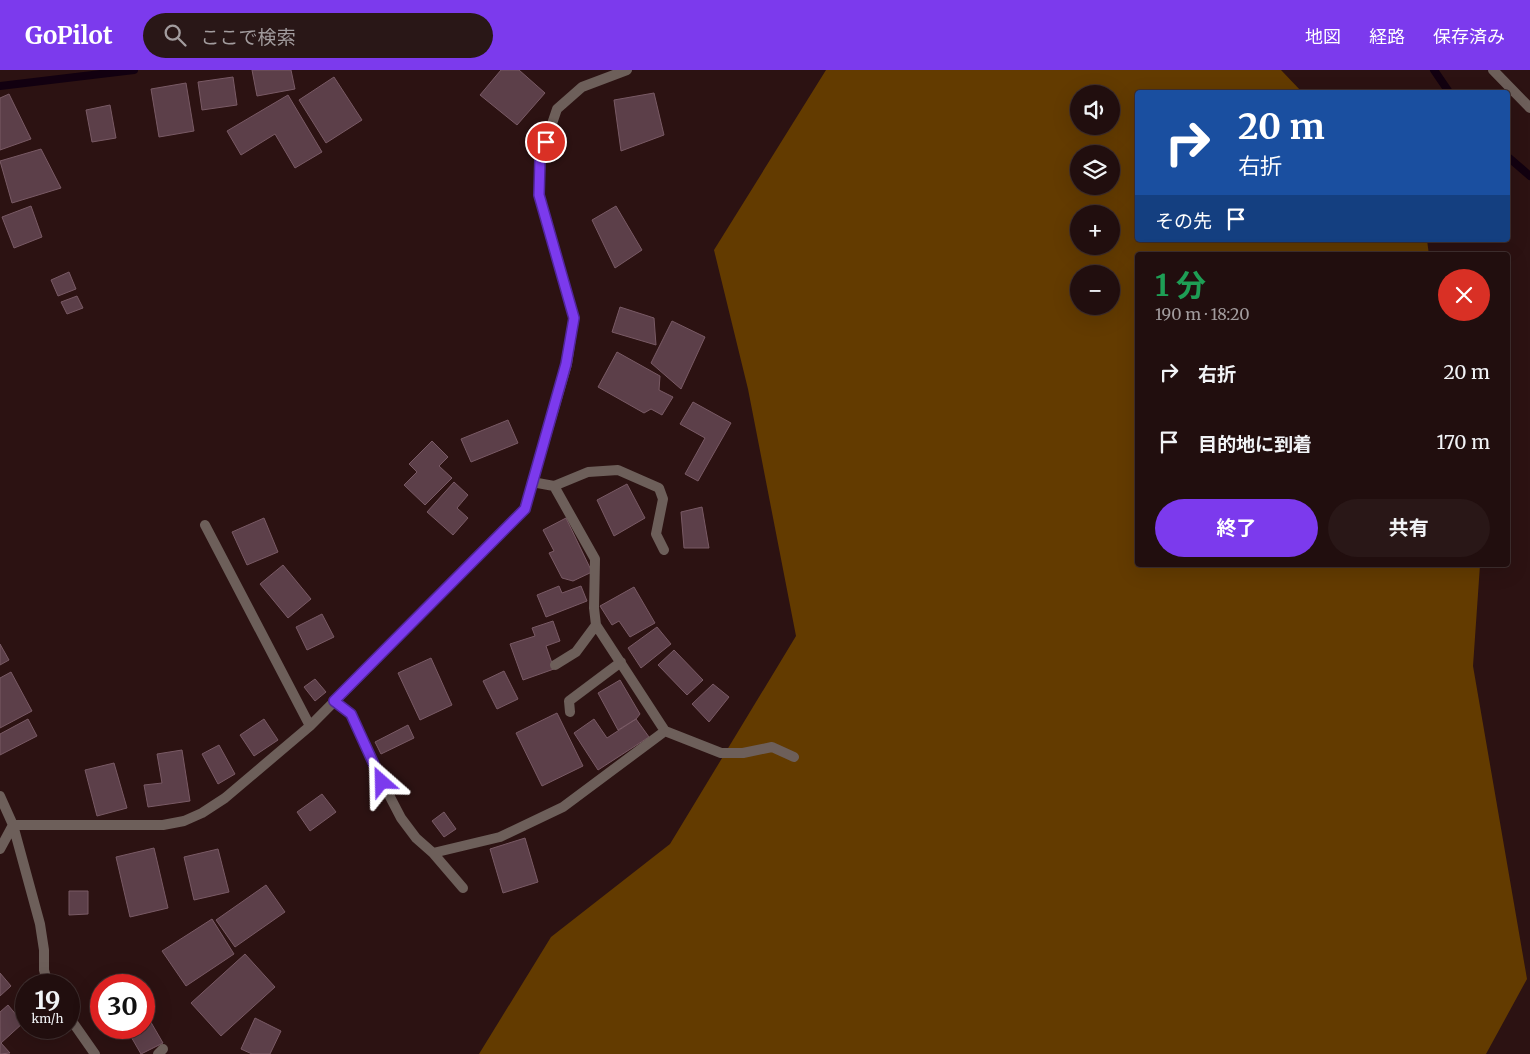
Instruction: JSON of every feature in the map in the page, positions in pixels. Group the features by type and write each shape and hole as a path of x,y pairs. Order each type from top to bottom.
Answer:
{"street":[{"path":"14,825 163,826 184,821 202,813 225,798 310,726 525,509 566,364 574,318 539,195 540,159 557,109 582,86 627,70"},
{"path":"1493,70 1530,108"},
{"path":"532,482 554,486 588,472 618,470 659,488 663,498 656,534 664,550"},
{"path":"554,486 596,559 594,608 596,625 665,731 721,753 743,753 772,747 794,757"},
{"path":"205,525 310,726"},
{"path":"555,665 576,652 596,625"},
{"path":"570,712 569,701 621,662"},
{"path":"334,701 351,714 376,770 401,818 416,838 433,853 463,888"},
{"path":"433,853 500,837 563,807 665,731"},
{"path":"0,796 14,825 40,924 45,974"},
{"path":"0,849 14,825"},
{"path":"80,1033 95,1054"}],"shaded area":[{"path":"826,70 1281,70 1300,90 1135,90 1135,242 1427,242 1429,252 1135,252 1135,567 1480,567 1473,666 1527,979 1486,1054 479,1054 551,937 670,844 796,636 748,389 714,250"}],"building":[{"path":"252,70 291,70 295,89 257,96"},
{"path":"501,70 519,70 545,93 517,125 480,95"},
{"path":"233,77 237,105 202,110 198,82"},
{"path":"334,77 362,120 326,143 299,100"},
{"path":"186,83 194,131 159,137 151,89"},
{"path":"654,93 664,135 621,151 614,100"},
{"path":"9,94 31,139 0,150 0,98"},
{"path":"288,95 322,152 295,168 275,134 241,155 227,131"},
{"path":"110,105 116,138 92,142 86,110"},
{"path":"41,149 61,188 12,203 0,161"},
{"path":"31,206 42,237 14,248 2,217"},
{"path":"616,206 642,250 615,268 592,220"},
{"path":"69,272 76,289 58,296 51,280"},
{"path":"77,296 83,308 67,314 61,302"},
{"path":"620,307 654,318 656,345 612,332"},
{"path":"672,321 705,337 681,389 651,363"},
{"path":"617,352 660,376 659,390 673,397 662,415 651,409 644,413 598,387"},
{"path":"693,402 731,423 698,481 685,474 705,438 680,424"},
{"path":"508,420 518,443 471,462 461,439"},
{"path":"432,441 448,457 439,466 452,478 425,505 404,485 417,472 409,464"},
{"path":"454,482 468,495 457,508 468,518 453,535 427,512"},
{"path":"627,484 645,518 614,536 597,500"},
{"path":"702,507 709,548 684,548 681,512"},
{"path":"264,518 278,552 247,565 232,532"},
{"path":"566,518 592,572 573,581 562,578 549,553 554,551 543,530"},
{"path":"283,565 311,599 288,618 260,584"},
{"path":"559,586 562,593 581,586 587,601 546,617 537,595"},
{"path":"634,587 655,623 630,637 619,621 612,625 600,606"},
{"path":"322,614 334,637 307,650 296,627"},
{"path":"553,621 560,641 546,646 554,669 523,680 510,644 535,636 532,628"},
{"path":"657,627 671,644 641,668 628,648"},
{"path":"0,644 9,660 0,665"},
{"path":"674,650 703,680 687,695 658,665"},
{"path":"431,658 452,705 420,720 398,673"},
{"path":"504,671 518,699 497,709 483,681"},
{"path":"11,672 32,711 0,728 0,678"},
{"path":"315,679 326,692 315,701 304,687"},
{"path":"620,680 640,714 636,719 618,730 598,693"},
{"path":"713,684 729,697 709,722 692,704"},
{"path":"557,713 583,766 542,786 516,733"},
{"path":"28,719 37,736 0,755 0,734"},
{"path":"264,719 278,740 254,756 240,735"},
{"path":"594,719 607,738 636,719 649,737 598,770 574,733"},
{"path":"408,725 414,738 381,754 375,742"},
{"path":"219,745 235,774 218,784 202,754"},
{"path":"182,750 190,801 148,807 144,785 162,783 157,754"},
{"path":"114,763 127,808 97,816 85,770"},
{"path":"322,794 336,812 310,831 297,812"},
{"path":"444,812 456,829 444,837 432,821"},
{"path":"525,838 538,882 503,893 490,849"},
{"path":"154,848 168,908 130,917 116,857"},
{"path":"218,849 229,892 194,900 184,857"},
{"path":"266,885 285,912 235,947 216,920"},
{"path":"69,891 88,891 88,914 69,915"},
{"path":"212,919 234,954 186,986 162,951"},
{"path":"245,954 275,987 221,1036 191,1003"},
{"path":"0,973 11,986 0,996"},
{"path":"8,1005 15,1013 15,1030 1,1043 10,1053 0,1054 0,1012"},
{"path":"255,1018 281,1031 270,1054 252,1054 241,1049"},
{"path":"155,1029 163,1043 141,1054 132,1039 155,1039"}],"waterway":[{"path":"0,86 134,70"},
{"path":"1434,70 1448,90"},
{"path":"1510,159 1530,176"}],"route":[{"path":"382,782 351,714 334,701 525,509 566,364 574,318 539,195 540,159 546,142"}]}
